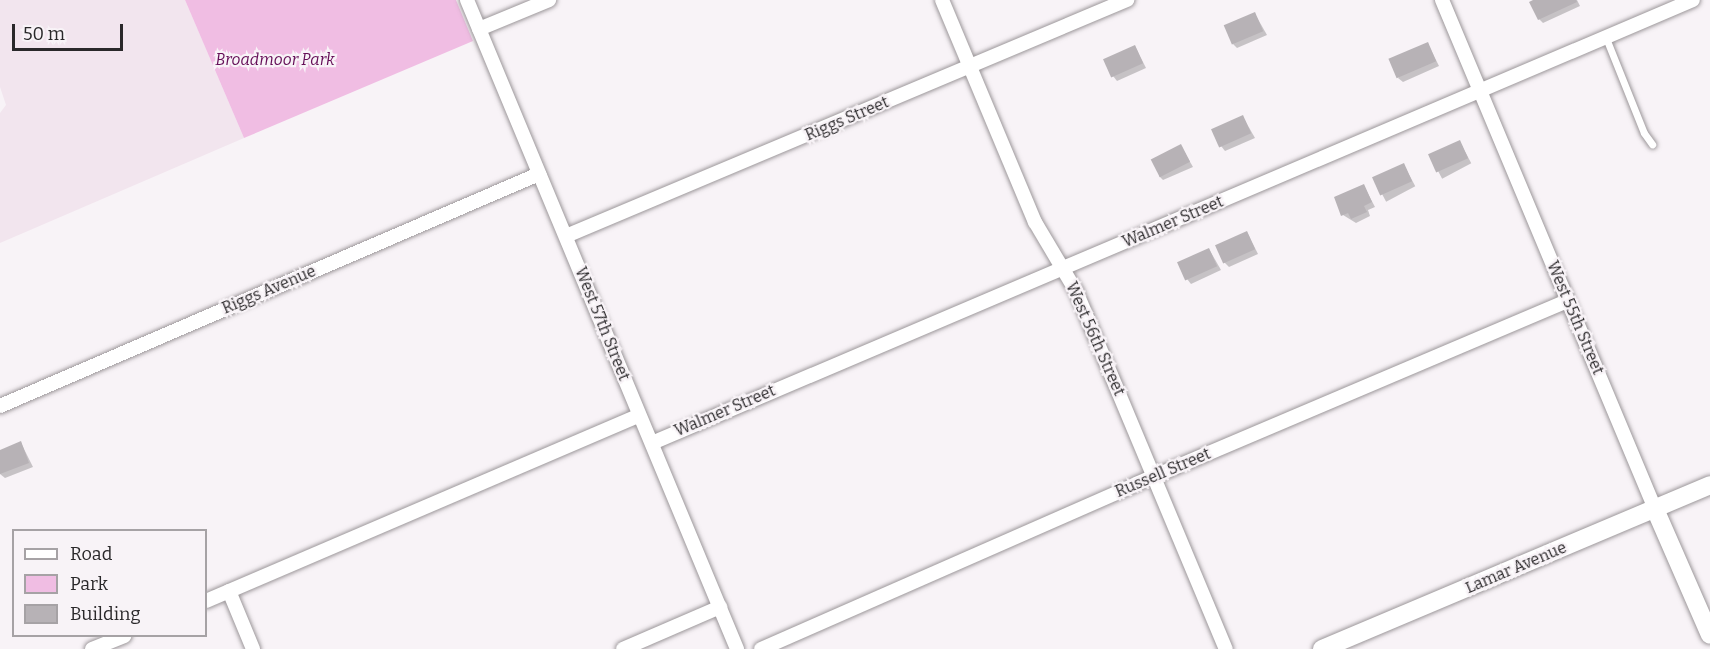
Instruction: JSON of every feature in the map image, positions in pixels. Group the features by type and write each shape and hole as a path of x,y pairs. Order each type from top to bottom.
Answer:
{"street":[{"name":"West 57th Street","path":"467,0 737,649"},
{"path":"479,29 549,0"},
{"name":"West 56th Street","path":"942,0 1035,222 1076,291 1226,649"},
{"name":"Riggs Street","path":"566,236 970,68 1126,0"},
{"name":"West 55th Street","path":"1442,0 1655,509 1710,634"},
{"name":"Walmer Street","path":"652,443 1693,0"},
{"name":"Riggs Avenue","path":"0,406 538,174"},
{"name":"Russell Street","path":"761,649 1155,476 1568,301"},
{"path":"207,601 639,415"},
{"name":"Lamar Avenue","path":"1322,649 1710,485"},
{"path":"229,591 253,649"},
{"path":"623,649 720,607"},
{"path":"92,649 122,637"}],"lane":[{"path":"1606,38 1644,133 1652,144"}],"shaded area":[{"path":"0,0 185,0 244,138 0,243 0,113 6,105 0,87"}],"green space":[{"name":"Broadmoor Park","path":"185,0 456,0 473,41 244,138"}],"building":[{"path":"1533,0 1576,0 1577,2 1538,20 1529,2"},
{"path":"1255,12 1263,31 1232,45 1224,25"},
{"path":"1428,42 1436,61 1397,78 1388,59"},
{"path":"1135,45 1143,63 1111,78 1103,59"},
{"path":"1243,115 1251,133 1219,148 1211,129"},
{"path":"1460,140 1468,158 1436,173 1428,154"},
{"path":"1181,144 1190,162 1160,177 1151,159"},
{"path":"1404,163 1412,181 1380,196 1372,177"},
{"path":"1364,184 1372,202 1364,206 1367,212 1351,219 1348,213 1341,216 1334,197"},
{"path":"1247,231 1255,249 1223,264 1215,245"},
{"path":"1209,248 1217,266 1185,281 1177,262"},
{"path":"21,441 29,463 0,474 0,450"}]}
